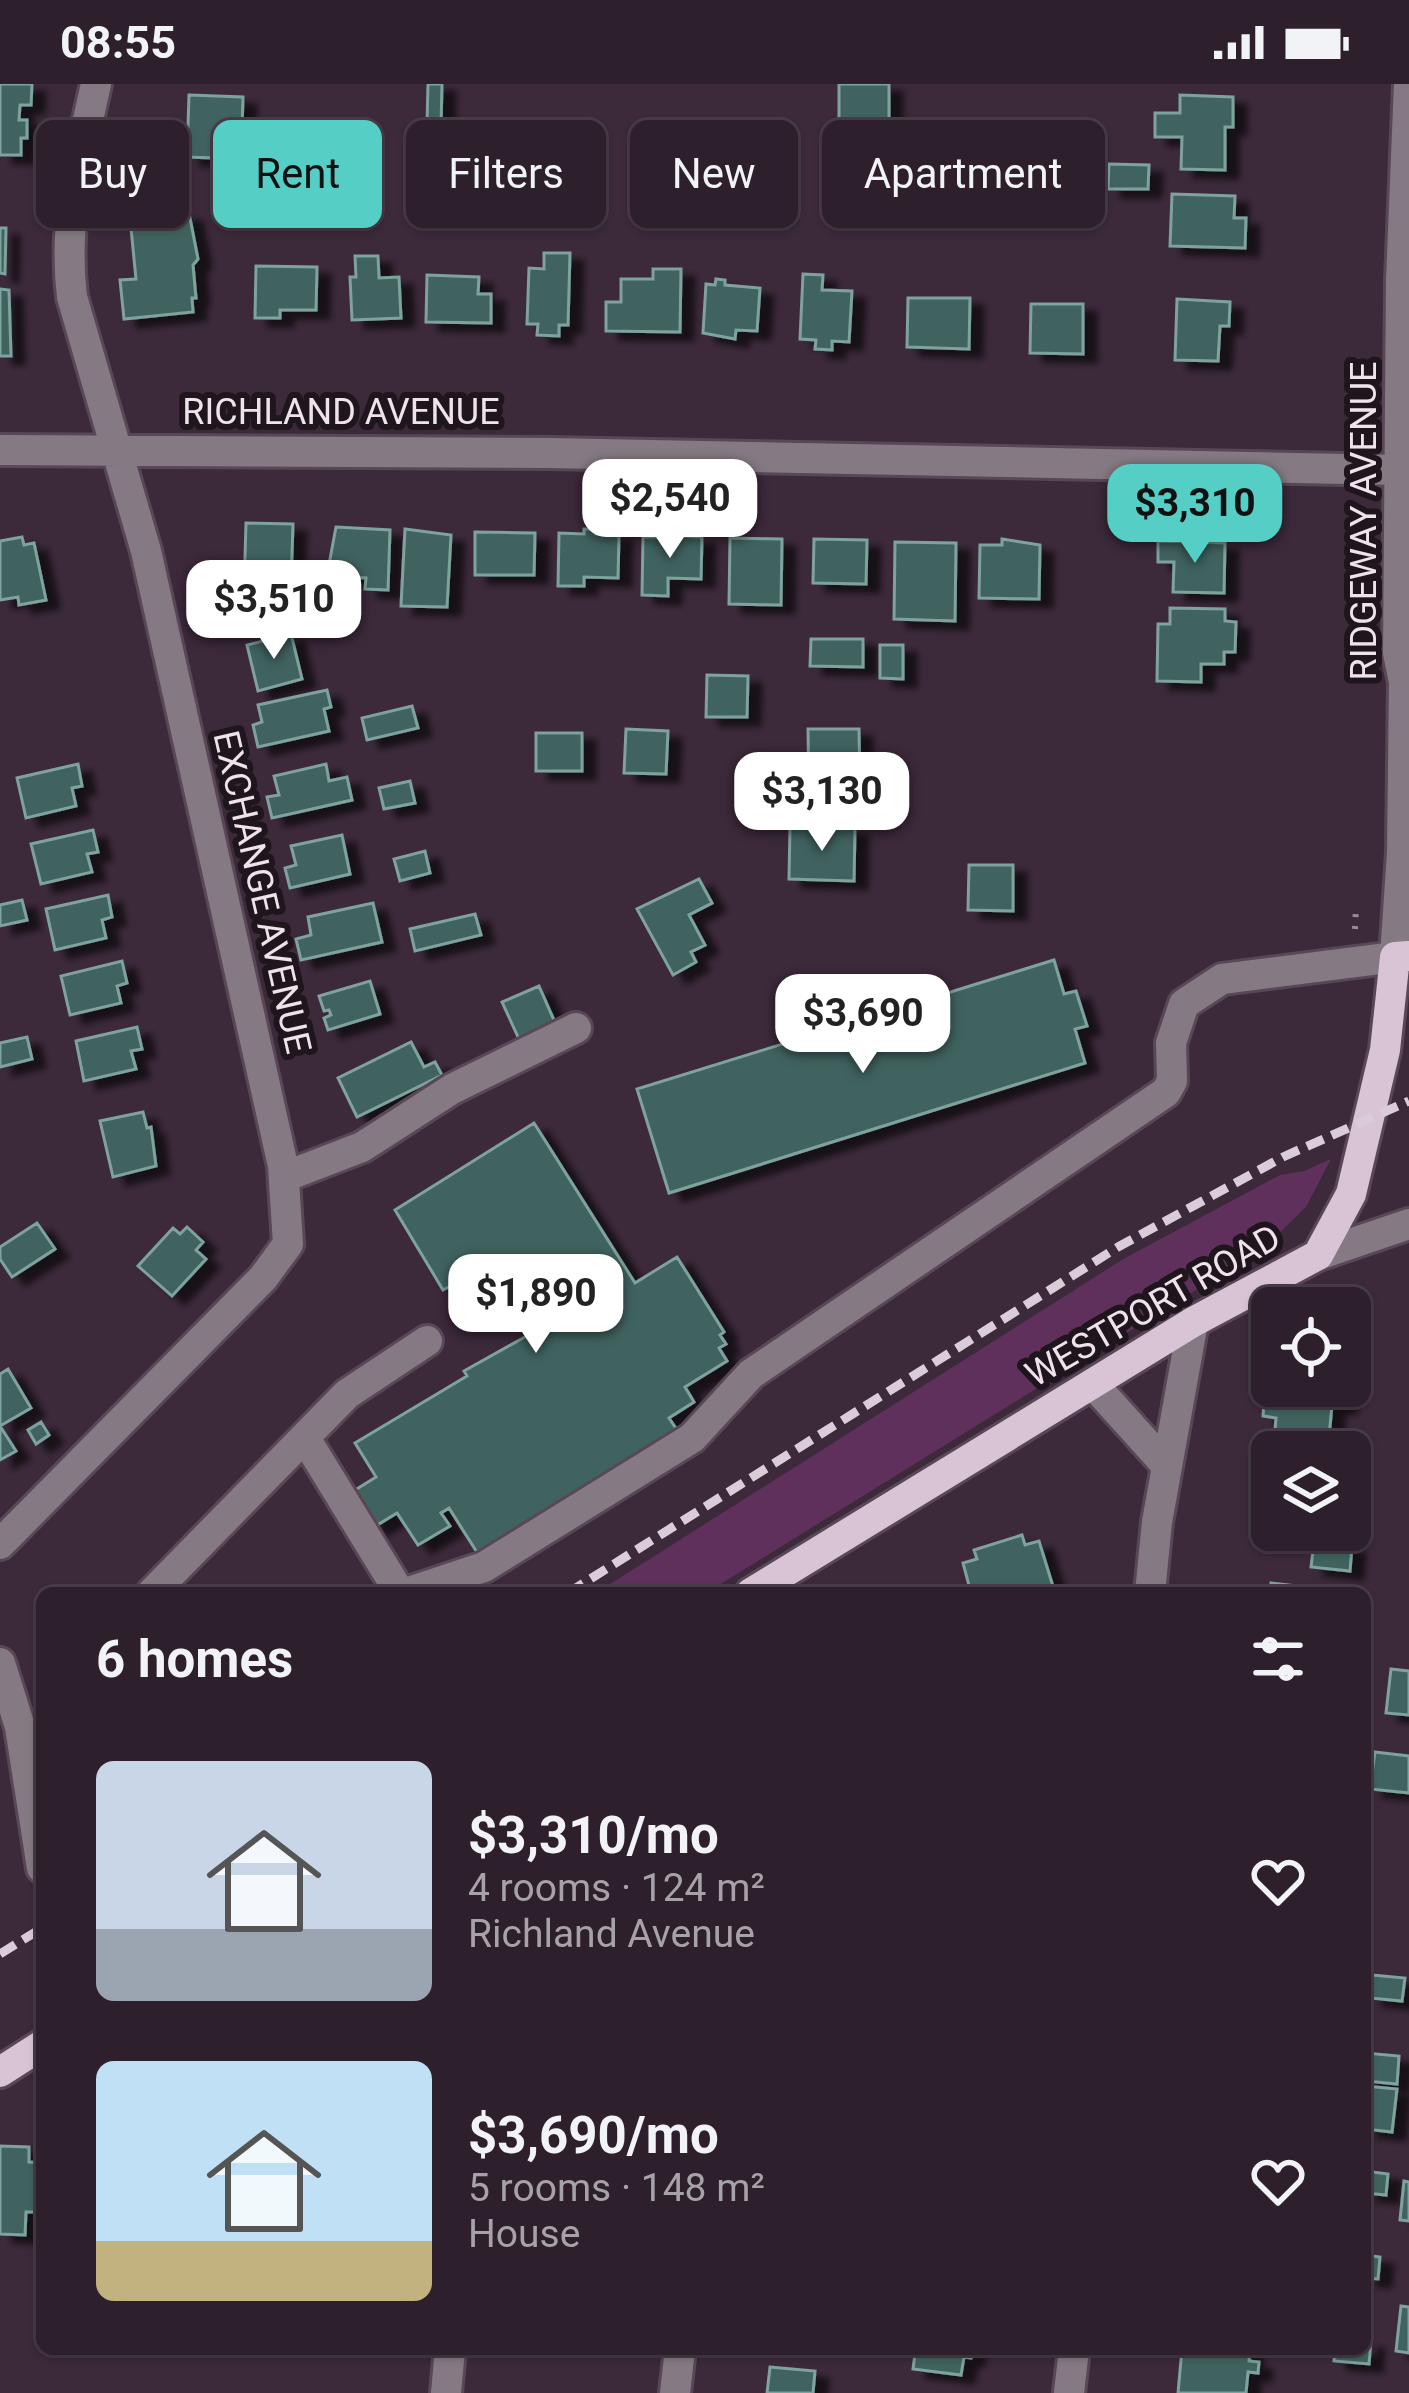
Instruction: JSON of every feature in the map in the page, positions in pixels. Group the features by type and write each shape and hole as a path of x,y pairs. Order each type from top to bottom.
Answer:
{"main road":[{"name":"WESTPORT ROAD","path":"761,1587 1193,1322 1318,1255 1351,1194 1402,957"},
{"path":"0,2072 36,2049"}],"street":[{"name":"EXCHANGE AVENUE","path":"0,1544 263,1278 288,1244 284,1177 146,551 72,297 67,256 71,204 96,84"},
{"name":"RIDGEWAY AVENUE","path":"1402,957 1404,682 1397,653 1400,470 1406,404 1401,280 1409,84"},
{"name":"RICHLAND AVENUE","path":"0,450 549,453 1400,470"},
{"path":"422,1587 484,1568 692,1438 751,1374 1166,1092 1172,1081 1171,1043 1184,1004 1222,979 1402,957"},
{"path":"284,1177 362,1147 452,1089 577,1028"},
{"path":"1318,1255 1409,1224"},
{"path":"1151,1587 1193,1322"},
{"path":"158,1587 347,1394 427,1341"},
{"path":"1093,1384 1167,1466"},
{"path":"305,1438 399,1587"},
{"path":"0,1663 31,1716 36,1785"},
{"path":"446,2393 449,2355"},
{"path":"675,2393 679,2355"},
{"path":"1070,2393 1073,2355"}],"shaded area":[{"path":"1331,1159 1306,1207 1264,1248 716,1587 605,1587 1125,1258 1280,1175"}],"building":[{"path":"0,84 32,84 31,105 20,105 19,120 27,120 21,155 0,155"},
{"path":"428,84 442,84 441,120 427,120"},
{"path":"839,84 889,84 889,120 839,120"},
{"path":"189,95 243,97 242,120 213,120 213,158 189,157"},
{"path":"1180,95 1233,97 1233,127 1225,127 1225,170 1181,169 1182,137 1155,137 1155,113 1180,113"},
{"path":"1109,164 1149,165 1148,189 1108,189"},
{"path":"1172,194 1235,196 1234,218 1246,218 1245,248 1170,246"},
{"path":"189,213 198,259 193,265 193,312 124,319 120,280 136,279 131,228 189,228"},
{"path":"0,228 6,228 5,274 0,273"},
{"path":"544,253 570,253 568,325 559,325 559,336 537,335 538,324 527,324 529,268 544,269"},
{"path":"355,256 378,256 379,278 399,277 401,318 352,320 350,277 356,277"},
{"path":"256,266 317,267 316,310 280,310 280,318 255,318"},
{"path":"653,269 681,269 680,332 606,331 606,302 621,302 621,279 653,279"},
{"path":"803,274 823,275 822,290 852,291 849,342 832,341 832,350 815,349 816,340 800,339"},
{"path":"427,275 479,277 478,294 491,294 491,323 426,322"},
{"path":"716,279 725,280 725,285 760,288 757,331 736,330 735,339 703,333 706,284 715,285"},
{"path":"0,289 9,290 11,356 0,356"},
{"path":"908,298 970,298 969,349 907,347"},
{"path":"1177,299 1230,302 1229,326 1220,326 1218,361 1175,360"},
{"path":"1031,304 1083,304 1083,354 1030,353"},
{"path":"246,523 293,524 291,584 264,583 264,592 244,592"},
{"path":"336,527 390,530 388,590 365,589 366,578 335,576 335,571 328,570"},
{"path":"405,529 451,535 447,607 401,606"},
{"path":"584,529 619,534 618,578 584,577 584,586 558,586 559,533 584,534"},
{"path":"668,530 702,537 701,579 668,578 668,596 642,595 643,537 668,537"},
{"path":"475,532 535,533 534,575 475,575"},
{"path":"22,537 24,545 34,543 46,600 19,605 18,597 0,600 0,541"},
{"path":"730,538 782,539 781,605 729,604"},
{"path":"814,539 867,540 866,584 813,583"},
{"path":"1002,539 1040,545 1039,599 979,598 980,545 1002,545"},
{"path":"1158,541 1225,543 1224,593 1173,592 1174,562 1158,562"},
{"path":"895,542 956,543 955,621 894,619"},
{"path":"1170,608 1225,609 1225,621 1236,622 1235,652 1224,652 1224,664 1201,664 1201,682 1157,681 1158,624 1170,624"},
{"path":"291,634 302,679 258,691 247,645"},
{"path":"811,639 863,639 863,667 810,666"},
{"path":"880,645 903,645 903,679 880,678"},
{"path":"707,675 748,676 747,717 706,717"},
{"path":"327,690 331,707 324,709 329,731 258,747 253,725 262,722 258,705"},
{"path":"412,706 418,728 367,740 362,718"},
{"path":"626,729 668,731 666,774 624,773"},
{"path":"808,729 859,729 860,795 809,796"},
{"path":"536,733 582,733 582,771 536,771"},
{"path":"78,764 82,786 72,788 76,806 26,818 17,778"},
{"path":"326,764 329,781 347,777 352,800 272,818 267,797 279,795 274,776"},
{"path":"410,781 415,803 384,809 379,788"},
{"path":"790,827 855,828 854,881 789,879"},
{"path":"93,830 98,852 87,854 92,872 41,884 31,844"},
{"path":"342,835 350,874 290,888 285,868 296,865 291,846"},
{"path":"425,851 430,873 400,881 394,859"},
{"path":"969,865 1013,865 1013,911 968,910"},
{"path":"699,879 712,903 689,915 705,945 691,952 696,962 673,975 637,909"},
{"path":"108,895 112,917 102,920 106,938 55,950 46,909"},
{"path":"22,900 27,920 0,926 0,905"},
{"path":"373,903 382,942 301,960 296,939 311,935 308,917"},
{"path":"475,914 481,935 415,951 410,929"},
{"path":"1054,960 1064,994 1076,991 1087,1026 1075,1029 1085,1063 669,1193 637,1089"},
{"path":"122,961 127,983 117,986 121,1003 70,1015 61,976"},
{"path":"370,981 380,1014 328,1030 324,1018 331,1015 324,1011 319,996"},
{"path":"539,986 560,1034 524,1050 502,1002"},
{"path":"137,1027 142,1049 131,1051 136,1069 84,1081 76,1041"},
{"path":"27,1037 32,1059 0,1067 0,1043"},
{"path":"411,1042 424,1067 435,1062 442,1075 357,1117 338,1078"},
{"path":"143,1112 147,1128 151,1127 156,1166 113,1177 100,1121"},
{"path":"534,1123 635,1283 677,1257 724,1332 720,1335 726,1344 719,1348 727,1361 685,1387 694,1402 669,1418 677,1430 478,1554 449,1508 441,1513 450,1526 418,1545 397,1513 374,1527 352,1492 376,1477 355,1443 467,1376 464,1371 541,1328 531,1312 522,1318 508,1295 516,1291 501,1266 463,1289 458,1282 443,1290 395,1210"},
{"path":"37,1223 55,1249 12,1277 0,1259 0,1247"},
{"path":"187,1227 203,1242 196,1250 206,1259 172,1296 138,1266 173,1228 180,1234"},
{"path":"8,1369 31,1408 0,1426 0,1374"},
{"path":"1264,1407 1332,1407 1330,1431 1275,1431 1276,1418 1263,1416"},
{"path":"41,1422 49,1435 36,1444 28,1430"},
{"path":"0,1426 16,1451 0,1460"},
{"path":"1022,1535 1025,1545 1039,1541 1053,1587 969,1587 963,1563 977,1559 974,1550"},
{"path":"1313,1551 1352,1551 1350,1571 1311,1567"},
{"path":"1391,1669 1409,1671 1409,1715 1386,1713"},
{"path":"1375,1752 1409,1756 1409,1793 1371,1789"},
{"path":"1372,1975 1405,1978 1402,2001 1371,1998"},
{"path":"1371,2054 1399,2056 1397,2084 1371,2082"},
{"path":"1371,2087 1397,2089 1392,2132 1371,2130"},
{"path":"0,2146 29,2147 29,2162 36,2163 36,2212 26,2212 25,2235 0,2234"},
{"path":"1371,2172 1388,2174 1386,2195 1371,2194"},
{"path":"1404,2181 1409,2182 1409,2221 1400,2220"},
{"path":"1371,2256 1380,2257 1378,2279 1371,2278"},
{"path":"1401,2306 1409,2307 1409,2353 1396,2351"},
{"path":"915,2355 971,2355 964,2357 961,2375 913,2369"},
{"path":"1181,2355 1250,2355 1249,2361 1259,2362 1258,2373 1248,2372 1246,2393 1178,2393"},
{"path":"1334,2355 1370,2355 1369,2364 1334,2361"},
{"path":"770,2367 815,2371 813,2393 767,2393"}],"railway":[{"path":"578,1587 1118,1247 1283,1157 1409,1101"},
{"path":"0,1954 36,1932"}]}
